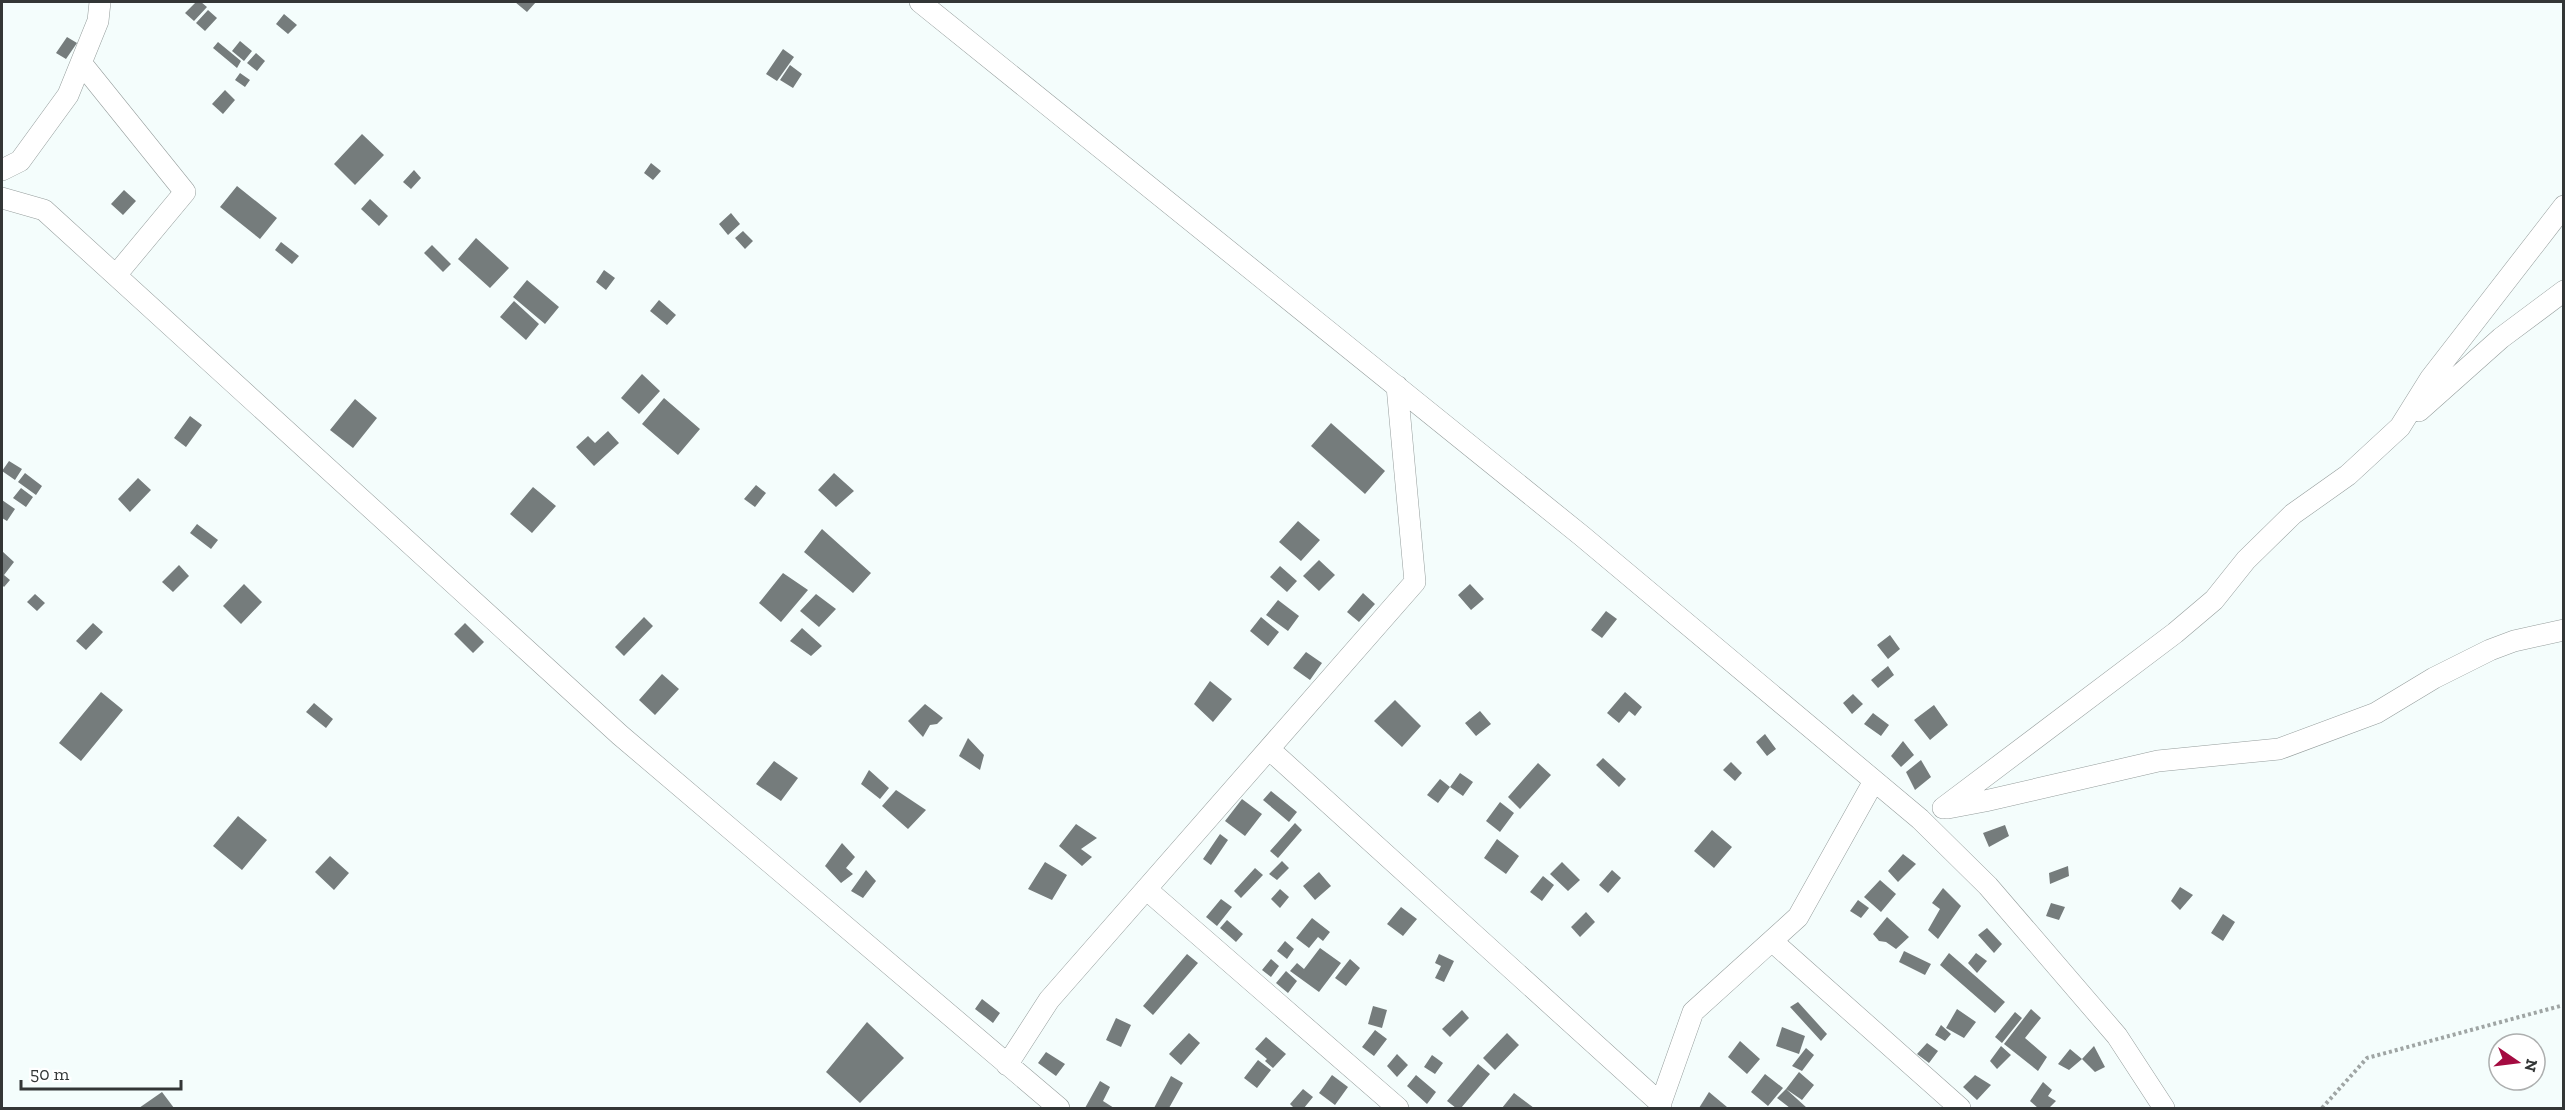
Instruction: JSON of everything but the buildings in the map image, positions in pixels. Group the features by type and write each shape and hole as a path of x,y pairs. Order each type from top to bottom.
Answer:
{"street":[{"path":"100,2 98,21 68,95 11,165 2,200 44,210 620,735 1059,1108"},
{"path":"920,2 1582,536 1921,820 1988,886 2118,1036 2164,1108"},
{"path":"82,64 185,192 116,275"},
{"path":"2400,427 2430,379 2564,206"},
{"path":"1921,820 1943,808 2190,620 2214,600 2246,560 2293,514 2348,475 2500,338 2564,291"},
{"path":"1007,1065 1049,999 1414,582 1397,386"},
{"path":"1943,808 1985,801 2158,761 2279,748 2376,713 2434,678 2490,650 2514,641 2564,630"},
{"path":"1269,748 1660,1106 1693,1012 1798,917 1875,781"},
{"path":"1146,889 1398,1108"},
{"path":"1772,941 1960,1108"}],"path":[{"path":"2322,1108 2367,1058 2564,1005"}]}
